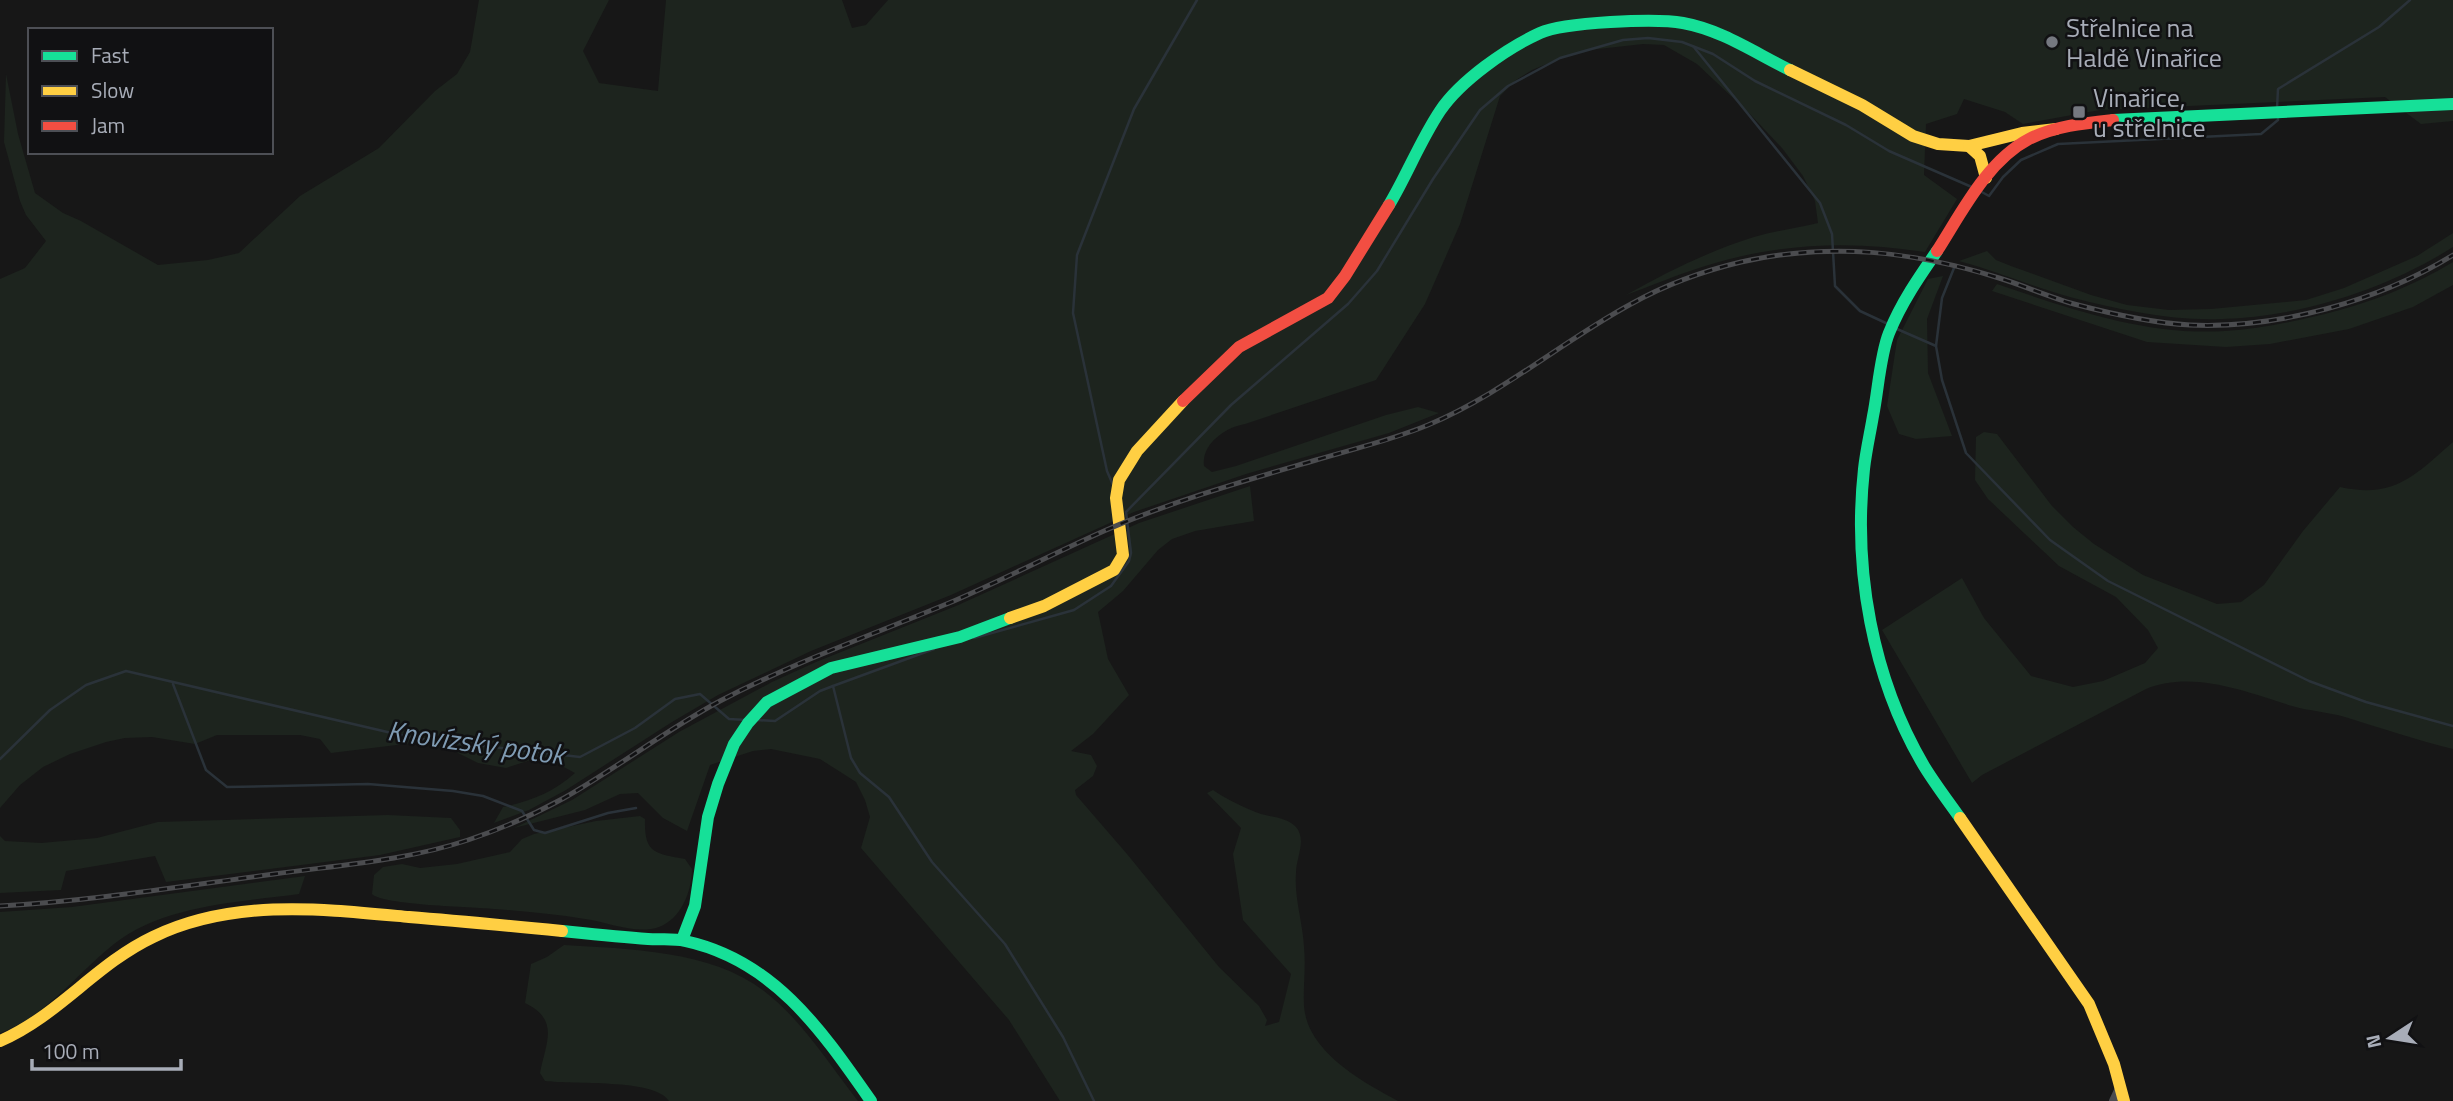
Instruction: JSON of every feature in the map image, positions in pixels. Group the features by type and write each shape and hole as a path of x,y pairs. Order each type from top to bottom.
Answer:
{"street":[{"path":"682,940 695,906 708,817 718,784 734,744 767,702 798,683 831,668 960,637 1044,606 1114,570 1123,555 1116,498 1119,480 1136,451 1202,381 1240,347 1328,298 1345,276 1391,201 1441,110 1472,78 1503,55 1542,32 1575,26 1653,20 1684,23 1724,35 1862,105 1913,136 1938,144 1969,146 2022,133 2095,122 2453,104"},
{"path":"2056,129 2029,139 2012,150 1983,181 1910,291 1888,335 1864,468 1861,525 1864,578 1872,629 1900,720 1924,766 2090,1004 2114,1064 2124,1101"},
{"path":"1969,146 1980,156 1983,181"},
{"path":"0,1041 15,1036 47,1016 127,950 183,923 276,908 316,908 682,940 722,952 758,968 790,995 822,1033 871,1101"},
{"path":"2113,1101 2120,1086"}],"shaded area":[{"path":"479,0 609,0 583,51 599,83 658,91 666,0 842,0 852,28 866,25 888,0 2453,0 2453,121 2421,124 2385,97 2100,110 2023,124 2005,112 1964,99 1957,114 1926,124 1924,175 1957,199 1925,252 1841,245 1757,253 1702,267 1626,295 1673,270 1737,243 1818,223 1815,201 1803,176 1782,148 1697,64 1664,45 1643,44 1589,50 1532,70 1516,80 1500,96 1460,224 1425,304 1376,380 1230,429 1216,438 1206,451 1204,466 1212,472 1236,466 1386,415 1418,407 1439,413 1389,433 1246,474 1134,512 951,595 811,651 718,695 566,790 529,810 494,823 503,807 542,795 575,773 543,756 506,768 478,763 448,748 413,743 331,753 320,739 300,735 217,735 195,744 152,737 125,738 70,754 43,767 20,785 0,808 0,279 25,268 46,241 26,215 20,201 4,142 6,74 18,134 35,193 63,213 158,265 208,260 239,253 300,196 379,148 435,91 457,74 470,52"},
{"path":"2453,233 2453,247 2400,276 2371,288 2282,313 2222,319 2146,314 2108,306 2056,293 1959,261 1987,251 1996,260 2011,266 2127,305 2169,310 2211,309 2306,300 2344,288 2417,256"},
{"path":"2453,262 2453,285 2413,307 2349,329 2270,344 2226,347 2147,342 1992,291 1997,284 2052,303 2138,325 2225,331 2288,322 2358,305 2407,286"},
{"path":"1943,276 1927,319 1928,373 1952,436 1916,439 1899,434 1887,406 1897,340 1928,279"},
{"path":"1984,432 1997,434 2052,506 2094,544 2143,575 2217,604 2241,602 2264,585 2303,531 2340,487 2376,490 2390,487 2415,474 2453,442 2453,749 2345,717 2298,708 2238,689 2201,682 2182,682 2146,689 1982,775 1972,783 1882,630 1962,578 1984,618 2031,676 2073,687 2103,681 2145,663 2158,648 2148,630 2116,597 2059,566 1988,499 1975,480 1976,437"},
{"path":"1250,486 1254,521 1195,531 1172,539 1158,550 1123,591 1098,612 1108,659 1129,695 1093,734 1071,751 1091,755 1097,766 1093,776 1075,790 1076,795 1219,967 1259,1006 1267,1020 1265,1026 1279,1022 1291,974 1243,920 1233,854 1241,828 1207,793 1213,790 1261,814 1293,824 1301,838 1296,882 1305,962 1304,1006 1307,1023 1315,1038 1339,1064 1398,1101 1060,1101 1009,1020 861,848 870,817 865,800 856,782 820,759 771,749 753,751 710,765 687,831 663,818 638,793 620,794 585,810 514,828 572,800 679,732 772,682 956,606 1139,523"},
{"path":"388,815 451,818 460,830 460,837 380,855 166,882 155,856 66,871 61,890 0,893 0,836 5,841 41,843 97,838 158,822"},
{"path":"640,816 645,819 647,839 653,850 685,859 692,869 684,903 673,918 659,927 632,929 551,914 392,901 372,894 374,875 383,867 402,864 420,868 457,864 510,852 522,839 534,834 596,821"},
{"path":"305,876 299,894 202,907 155,921 134,931 114,944 47,1005 17,1026 0,1033 0,912 72,907"},
{"path":"564,945 668,954 694,959 743,977 791,1015 858,1101 669,1101 661,1094 630,1086 545,1081 540,1073 547,1042 547,1024 536,1010 525,1003 531,964"}],"waterway":[{"path":"1113,485 1107,471 1073,313 1077,255 1134,109 1197,0"},
{"path":"2277,108 2278,89 2379,27 2410,0"},
{"path":"974,638 1074,610 1111,586 1129,561 1131,553 1126,512 1231,405 1348,304 1377,271 1433,179 1480,110 1508,86 1560,58 1623,40 1648,38 1682,42 1713,54 1755,81 1846,125 1889,151 1974,188"},
{"path":"1693,46 1820,203 1832,234 1835,286 1860,311 1888,324"},
{"path":"1980,191 1989,196 2003,177 2021,160 2058,144 2261,134 2278,120 2278,115"},
{"path":"1936,346 1942,298 1954,268"},
{"path":"1897,329 1936,346 1942,380 1966,453 2050,540 2108,581 2309,681 2366,702 2453,726"},
{"path":"833,686 934,649"},
{"name":"Knovízský potok","path":"0,759 50,710 86,685 126,671 413,738 580,757 635,728 675,699 700,694 729,719 746,720"},
{"path":"173,684 206,770 227,787 368,784 453,791 483,796 522,811 534,830 545,833 608,813 636,808"},
{"name":"Knovízský potok","path":"756,720 775,721 820,691 833,686 851,758 860,773 889,797 932,862 1005,944 1063,1037 1094,1101"}],"railway":[{"path":"0,906 103,897 372,862 420,853 480,836 564,798 700,712 776,674 949,603 1104,531 1156,510 1428,425 1481,398 1644,297 1698,274 1741,262 1807,252 1871,252 1903,256 1967,269 2117,315 2175,324 2224,325 2292,317 2327,309 2393,286 2453,255"}],"traffic: fast":[{"path":"1389,205 1426,134 1459,88 1485,66 1540,33 1569,26 1610,22 1683,23 1725,36 1790,70"},
{"path":"2113,120 2453,104"},
{"path":"1937,251 1905,301 1886,342 1864,469 1861,545 1870,622 1891,697 1924,766 1960,818"},
{"path":"682,940 695,906 708,817 718,784 734,744 767,702 831,668 960,637 1010,618"},
{"path":"562,931 680,940 717,950 745,964 793,1002 834,1049 871,1101"}],"traffic: slow":[{"path":"1790,70 1862,105 1913,136 1938,144 1969,146 2022,133 2056,129"},
{"path":"1969,146 1980,156 1986,178"},
{"path":"1010,618 1044,606 1114,570 1123,555 1116,498 1119,480 1137,451 1183,401"},
{"path":"1960,818 2089,1004 2114,1064 2124,1101"},
{"path":"0,1041 40,1018 132,948 183,925 215,916 279,909 312,910 562,931"}],"traffic: jam":[{"path":"1937,251 1988,174 2014,149 2049,131 2113,120"},
{"path":"1183,401 1239,347 1328,298 1345,276 1389,205"}],"place":[{"name":"Střelnice na Haldě Vinařice","path":"2052,42"},
{"name":"Vinařice, u střelnice","path":"2079,112"}]}
